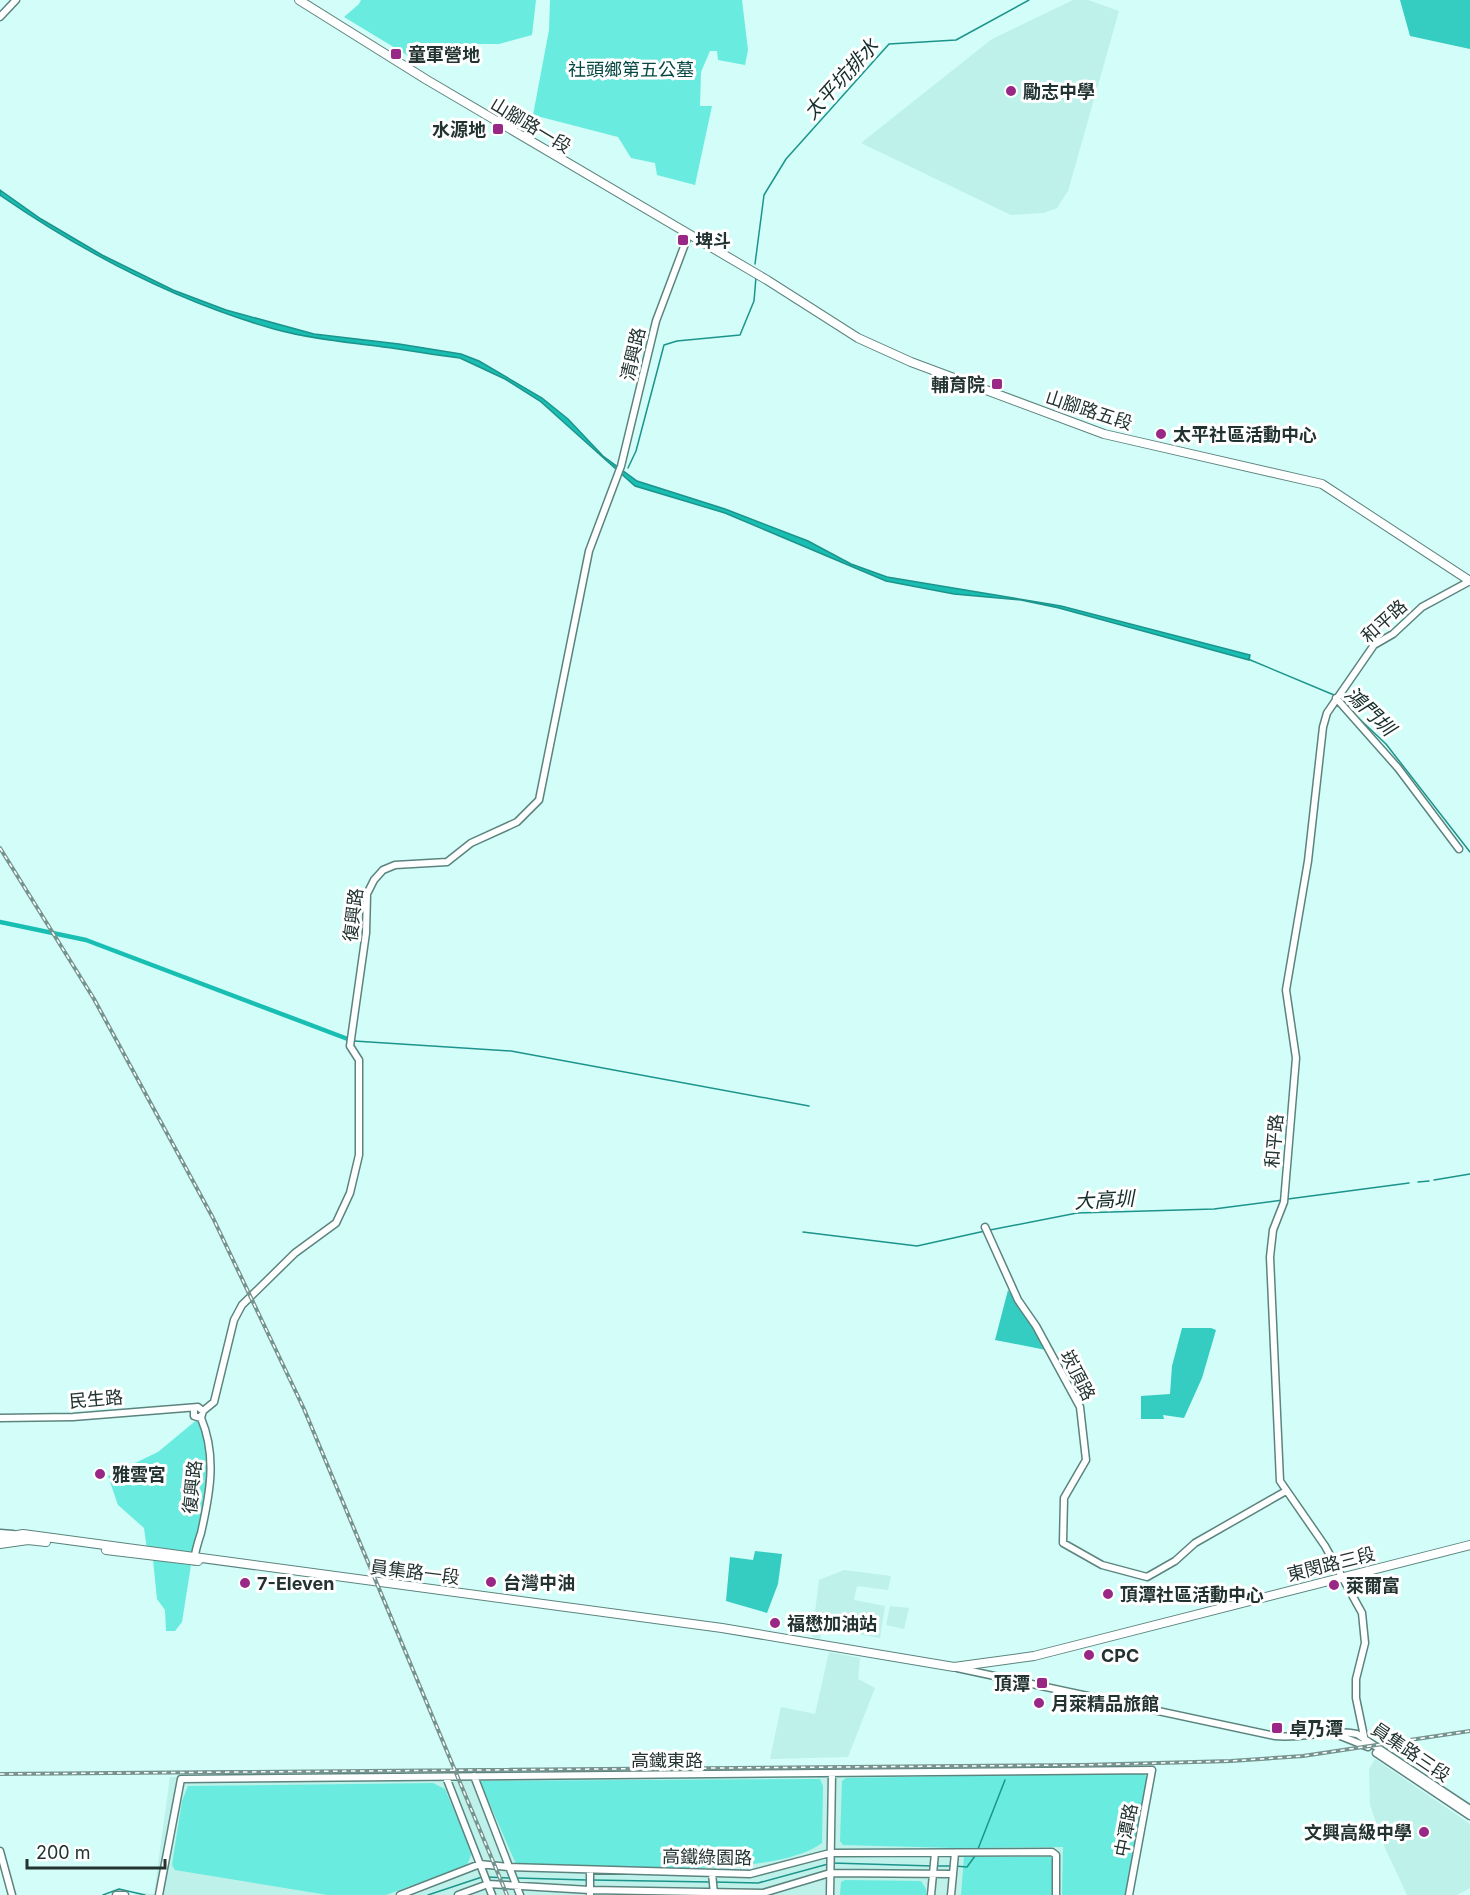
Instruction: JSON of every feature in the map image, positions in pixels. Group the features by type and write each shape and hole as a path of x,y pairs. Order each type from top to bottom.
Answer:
{"main road":[{"name":"山腳路一段","path":"299,0 688,236 751,271"},
{"name":"山腳路五段","path":"751,271 858,338 910,362 1104,434 1322,484 1470,581"},
{"path":"0,1536 26,1537"},
{"name":"員集路一段","path":"26,1537 722,1628 954,1667"},
{"path":"0,1544 26,1537"},
{"name":"東閔路三段","path":"954,1667 1034,1656 1470,1545"}],"street":[{"path":"0,17 16,0"},
{"name":"清興路","path":"615,483 656,321 688,236"},
{"name":"復興路","path":"194,1559 208,1501 212,1467 208,1436 202,1414 214,1402 234,1320 242,1305 295,1253 336,1223 350,1192 360,1155 359,1060 350,1045 366,933 367,899 374,880 383,870 395,865 447,862 471,843 517,822 539,800 589,551 615,483"},
{"name":"和平路","path":"1367,1747 1362,1737 1356,1679 1365,1643 1362,1613 1325,1546 1280,1480 1270,1267 1273,1230 1285,1199 1296,1058 1286,990 1308,861 1323,728 1327,713 1374,645 1393,634 1422,607 1470,581"},
{"path":"1337,697 1398,768 1459,849"},
{"name":"崁頂路","path":"985,1227 1018,1300 1036,1326 1079,1400 1086,1460 1064,1498 1064,1543 1102,1565 1147,1577 1175,1561 1195,1543 1286,1491"},
{"name":"民生路","path":"0,1418 64,1417 198,1407 202,1414"},
{"path":"954,1667 1275,1736 1294,1738 1332,1733"},
{"name":"員集路三段","path":"1332,1733 1357,1734 1470,1809"},
{"name":"員集路三段","path":"1332,1733 1367,1747 1470,1816"},
{"name":"高鐵東路","path":"159,1895 181,1779 1152,1770"},
{"name":"中潭路","path":"1129,1895 1152,1770"},
{"path":"830,1895 832,1774"},
{"path":"474,1776 520,1895"},
{"path":"446,1777 492,1895"},
{"path":"0,1851 12,1895"},
{"path":"951,1895 955,1852"},
{"name":"高鐵綠園路","path":"400,1895 480,1864 508,1868 760,1873 830,1853 955,1852 1052,1852 1056,1855 1056,1895"},
{"path":"931,1895 934,1853"},
{"path":"590,1870 590,1892"},
{"path":"712,1873 714,1894"},
{"name":"高鐵綠園路","path":"458,1895 488,1884 590,1892 763,1893 830,1873 952,1874"},
{"path":"116,1895 125,1895"}],"shaded area":[{"name":"勵志中學","path":"1073,0 1088,0 1119,11 1068,191 1057,208 1043,213 1011,215 861,143 992,39"},
{"path":"1400,0 1470,0 1470,49 1410,36"},
{"path":"0,190 41,219 102,255 173,290 226,310 314,334 461,354 479,361 542,398 568,419 603,456 637,481 725,509 808,541 851,564 887,577 1061,606 1250,655 1249,660 1059,608 1021,600 954,594 886,581 725,513 635,486 540,401 505,379 460,358 301,335 238,318 166,290 98,256 0,195"},
{"path":"1008,1290 1032,1322 1046,1350 995,1340"},
{"path":"1182,1328 1216,1330 1202,1378 1184,1418 1163,1415 1164,1419 1141,1419 1141,1396 1170,1394 1172,1366"},
{"path":"755,1551 782,1554 778,1584 767,1613 726,1601 730,1557 753,1560"},
{"path":"844,1570 891,1576 888,1590 857,1586 854,1600 885,1606 880,1638 822,1628 820,1639 812,1637 819,1580"},
{"path":"890,1606 909,1608 904,1629 886,1625"},
{"path":"829,1652 860,1658 858,1679 875,1688 848,1757 770,1759 781,1707 815,1714"},
{"name":"文興高級中學","path":"1375,1759 1470,1824 1470,1888 1457,1895 1407,1895 1385,1848 1370,1805 1369,1769"},
{"path":"1152,1768 1129,1895 136,1895 135,1892 154,1894 170,1777 463,1770"}],"green space":[{"path":"361,0 536,0 532,35 499,44 443,44 415,60 344,17"},
{"name":"社頭鄉第五公墓","path":"550,0 742,0 748,50 745,65 718,60 717,51 710,51 701,72 700,106 712,106 695,185 657,175 655,163 631,158 618,137 533,115 549,30"},
{"path":"199,1418 206,1435 210,1469 206,1504 194,1557 147,1550 144,1528 118,1505 108,1476 158,1452"},
{"path":"153,1560 191,1565 182,1622 175,1631 166,1631 165,1610 157,1599"},
{"path":"1143,1773 1147,1777 1125,1895 1062,1895 1063,1847 955,1848 843,1845 840,1841 842,1781 846,1778"},
{"path":"820,1779 823,1786 822,1843 797,1855 762,1863 675,1868 516,1864 481,1784 481,1781"},
{"path":"433,1783 445,1789 472,1853 467,1865 386,1895 328,1895 175,1870 172,1865 182,1801 188,1786"},
{"path":"964,1857 1053,1857 1052,1895 961,1895"},
{"path":"845,1880 921,1881 926,1889 926,1895 840,1895 841,1882"}],"waterway":[{"name":"太平坑排水","path":"755,264 764,195 786,159 889,44 956,40 1029,0"},
{"name":"太平坑排水","path":"628,468 636,451 664,345 677,341 740,335 754,301 756,277"},
{"name":"鴻門圳","path":"1248,659 1334,695"},
{"name":"鴻門圳","path":"1353,713 1386,744 1470,852"},
{"path":"0,922 86,940 353,1041"},
{"path":"354,1041 511,1051 809,1106"},
{"name":"大高圳","path":"1434,1180 1470,1174"},
{"name":"大高圳","path":"1418,1182 1429,1181"},
{"name":"大高圳","path":"1288,1199 1409,1183"},
{"name":"大高圳","path":"990,1230 1077,1213 1214,1209 1283,1200"},
{"name":"大高圳","path":"803,1232 917,1246 985,1231"},
{"path":"978,1849 1005,1780"},
{"path":"955,1866 967,1867 975,1856"},
{"path":"832,1863 933,1866"},
{"path":"715,1882 758,1883 828,1864"},
{"path":"937,1866 951,1866"},
{"path":"428,1895 482,1877"},
{"path":"487,1877 509,1878"},
{"path":"517,1878 587,1880"},
{"path":"592,1880 710,1882"},
{"path":"103,1895 119,1889 145,1895"}],"railway":[{"path":"0,848 94,999 213,1218 304,1409 507,1895"},
{"path":"0,1774 1084,1765 1231,1761 1303,1756 1470,1731"}],"place":[{"name":"童軍營地","path":"396,54"},
{"name":"勵志中學","path":"1011,91"},
{"name":"水源地","path":"498,129"},
{"name":"埤斗","path":"683,240"},
{"name":"輔育院","path":"997,384"},
{"name":"太平社區活動中心","path":"1161,434"},
{"name":"雅雲宮","path":"100,1474"},
{"name":"台灣中油","path":"491,1582"},
{"name":"7-Eleven","path":"245,1583"},
{"name":"萊爾富","path":"1334,1585"},
{"name":"頂潭社區活動中心","path":"1108,1594"},
{"name":"福懋加油站","path":"775,1623"},
{"name":"CPC","path":"1089,1655"},
{"name":"頂潭","path":"1042,1683"},
{"name":"月萊精品旅館","path":"1039,1703"},
{"name":"卓乃潭","path":"1277,1728"},
{"name":"文興高級中學","path":"1424,1832"}]}
